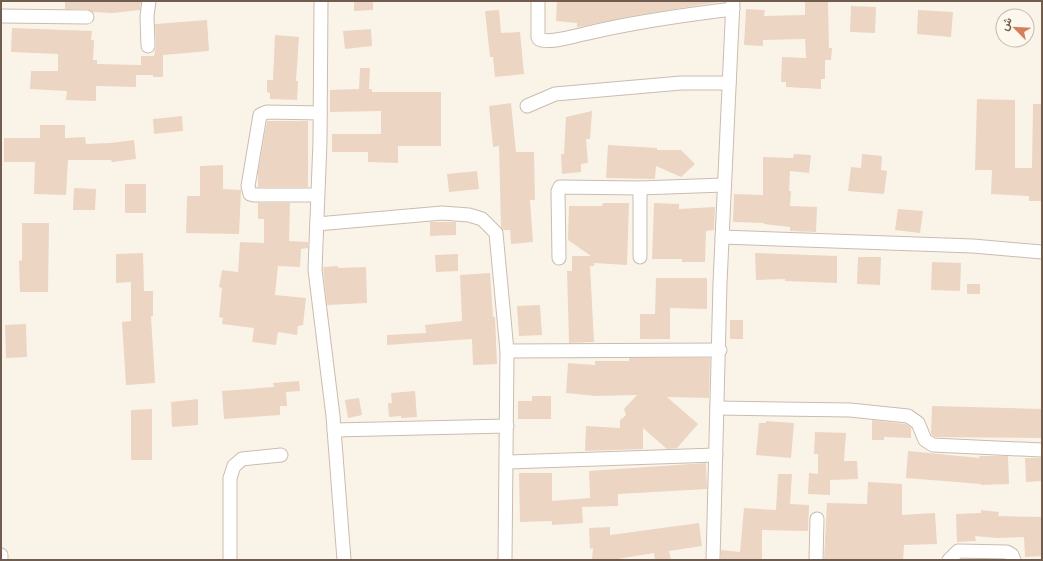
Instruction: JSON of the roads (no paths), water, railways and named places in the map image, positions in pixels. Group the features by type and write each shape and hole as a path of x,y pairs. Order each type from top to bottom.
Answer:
{"street":[{"path":"148,46 147,16 149,1"},
{"path":"321,1 320,113 315,270 334,430 344,560"},
{"path":"538,1 538,37 545,41 616,26 733,5 722,237 713,560"},
{"path":"1,16 87,17"},
{"path":"526,106 555,94 681,83 729,83"},
{"path":"317,195 254,195 250,194 248,186 260,115 267,112 320,113"},
{"path":"559,258 558,191 560,187 640,188 724,185"},
{"path":"640,188 640,257"},
{"path":"317,224 442,213 469,215 482,219 496,233 507,351 505,560"},
{"path":"722,237 973,246 1042,252"},
{"path":"507,351 720,350"},
{"path":"717,408 850,410 908,416 918,423 925,440 932,445 1042,450"},
{"path":"334,430 507,426"},
{"path":"230,560 230,478 234,466 242,459 281,455"},
{"path":"507,462 716,455"},
{"path":"816,560 817,519"},
{"path":"949,560 958,552 1007,552 1012,555 1014,560"},
{"path":"1,555 1,560"}]}
